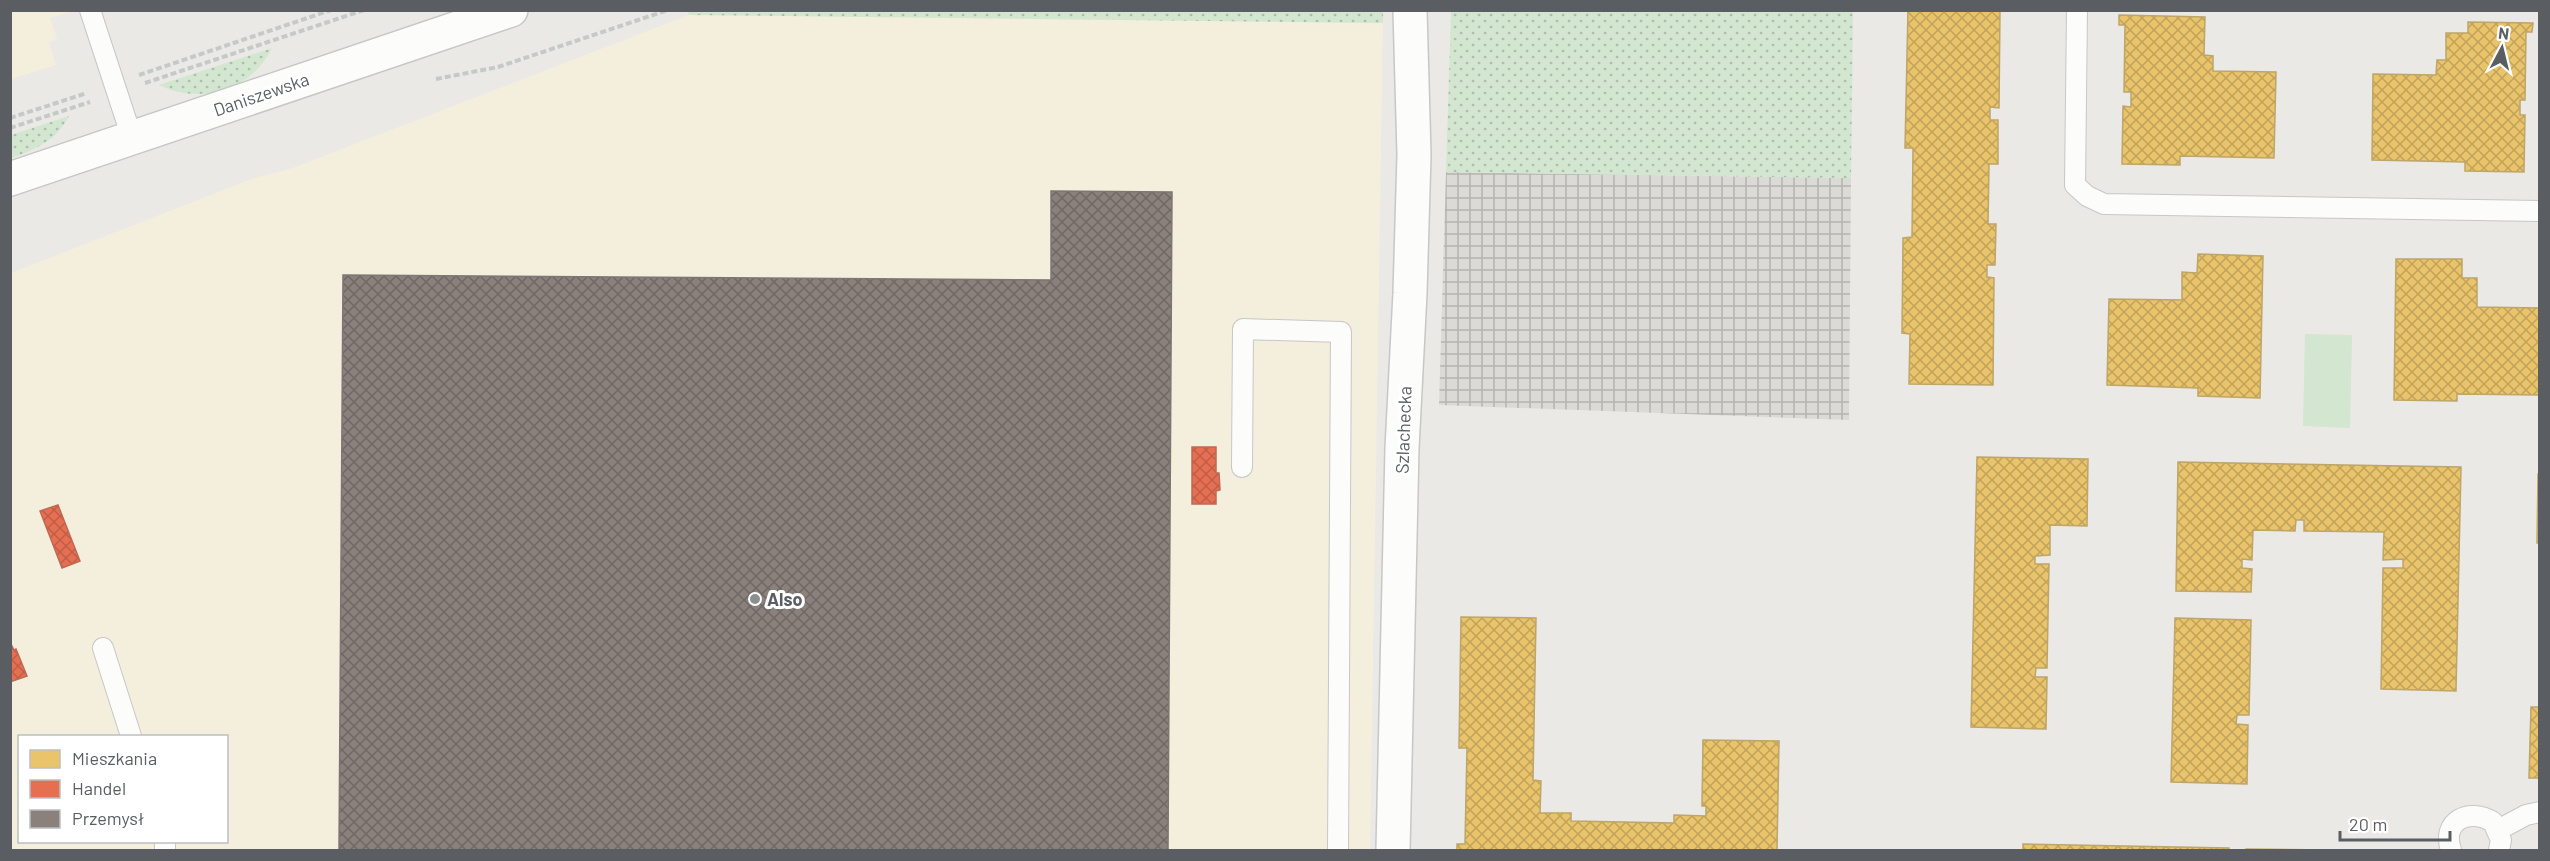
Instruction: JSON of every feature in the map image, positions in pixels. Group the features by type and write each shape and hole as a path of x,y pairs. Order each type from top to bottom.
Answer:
{"street":[{"name":"Daniszewska","path":"10,179 511,10"},
{"name":"Szlachecka","path":"1393,850 1402,448 1410,293 1413,167 1410,10"}],"lane":[{"path":"90,10 132,138"},
{"path":"2077,10 2075,185 2087,196 2104,204 2540,211"},
{"path":"1242,467 1243,329 1341,332 1338,850"},
{"path":"103,648 131,735"},
{"path":"2498,830 2526,815 2540,812"},
{"path":"2451,850 2448,841 2451,828 2461,818 2474,814 2484,816 2493,822 2501,840 2499,850"}],"path":[{"path":"10,128 331,10"},
{"path":"10,118 116,88 364,10"},
{"path":"436,79 498,67 668,10"}],"shaded area":[{"path":"11,10 74,11 50,18 57,39 49,42 56,65 11,79"},
{"path":"689,15 1383,23 1370,850 11,850 11,273 254,178 290,169"},
{"path":"1446,172 1851,178 1849,420 1439,405"}],"green space":[{"path":"1383,10 1383,23 689,15 688,11"},
{"path":"1451,11 1853,11 1851,178 1446,172"},
{"path":"272,48 263,63 251,75 223,90 191,94 159,85"},
{"path":"69,116 52,138 11,158 11,135"},
{"path":"2305,334 2352,335 2350,428 2303,426"}],"building: Mieszkania":[{"path":"1908,10 2000,10 1999,108 1990,107 1990,120 1998,120 1998,164 1989,164 1988,224 1996,224 1995,265 1987,265 1987,277 1994,278 1993,385 1909,384 1910,334 1902,333 1903,238 1912,237 1913,148 1905,148"},
{"path":"2119,15 2205,17 2204,55 2213,56 2213,71 2276,72 2274,158 2180,156 2180,165 2122,164 2123,106 2131,107 2131,92 2124,92 2125,25 2119,25"},
{"path":"2468,22 2533,23 2532,32 2526,32 2525,100 2520,100 2520,115 2525,115 2524,172 2465,171 2465,162 2372,160 2373,74 2436,75 2437,60 2446,60 2446,33 2468,33"},
{"path":"2198,254 2263,256 2260,398 2198,396 2198,388 2107,385 2109,299 2182,300 2182,272 2197,273"},
{"path":"2396,259 2462,259 2462,278 2477,278 2477,307 2540,308 2540,395 2457,394 2457,401 2394,400"},
{"path":"1977,457 2088,459 2087,526 2050,525 2050,555 2035,556 2035,564 2049,564 2047,668 2036,668 2035,677 2047,677 2046,729 1971,727"},
{"path":"2178,462 2461,467 2456,691 2381,689 2383,568 2403,568 2403,559 2383,560 2384,532 2304,531 2304,520 2296,520 2295,531 2253,530 2252,560 2242,559 2242,568 2252,569 2251,592 2176,591"},
{"path":"2538,474 2540,474 2540,543 2537,543"},
{"path":"1461,617 1536,618 1533,780 1541,781 1540,813 1571,813 1571,821 1674,823 1674,815 1706,816 1706,806 1702,806 1703,740 1779,741 1777,850 1457,850 1457,844 1465,844 1467,748 1459,748"},
{"path":"2175,618 2251,620 2249,715 2237,715 2236,724 2248,725 2247,784 2171,782"},
{"path":"2531,707 2540,707 2540,778 2529,778"},
{"path":"2023,844 2229,848 2229,850 2023,850"},
{"path":"2246,849 2328,850 2245,850"}],"building: Handel":[{"path":"1192,447 1216,447 1216,473 1219,473 1220,490 1216,491 1216,504 1192,504"},
{"path":"58,505 80,561 62,568 40,511"},
{"path":"10,642 14,650 16,649 27,676 10,682"}],"building: Przemysł":[{"name":"Also","path":"1051,191 1172,192 1168,850 339,850 343,275 1051,280"}],"place":[{"name":"Also","path":"755,599"}]}
